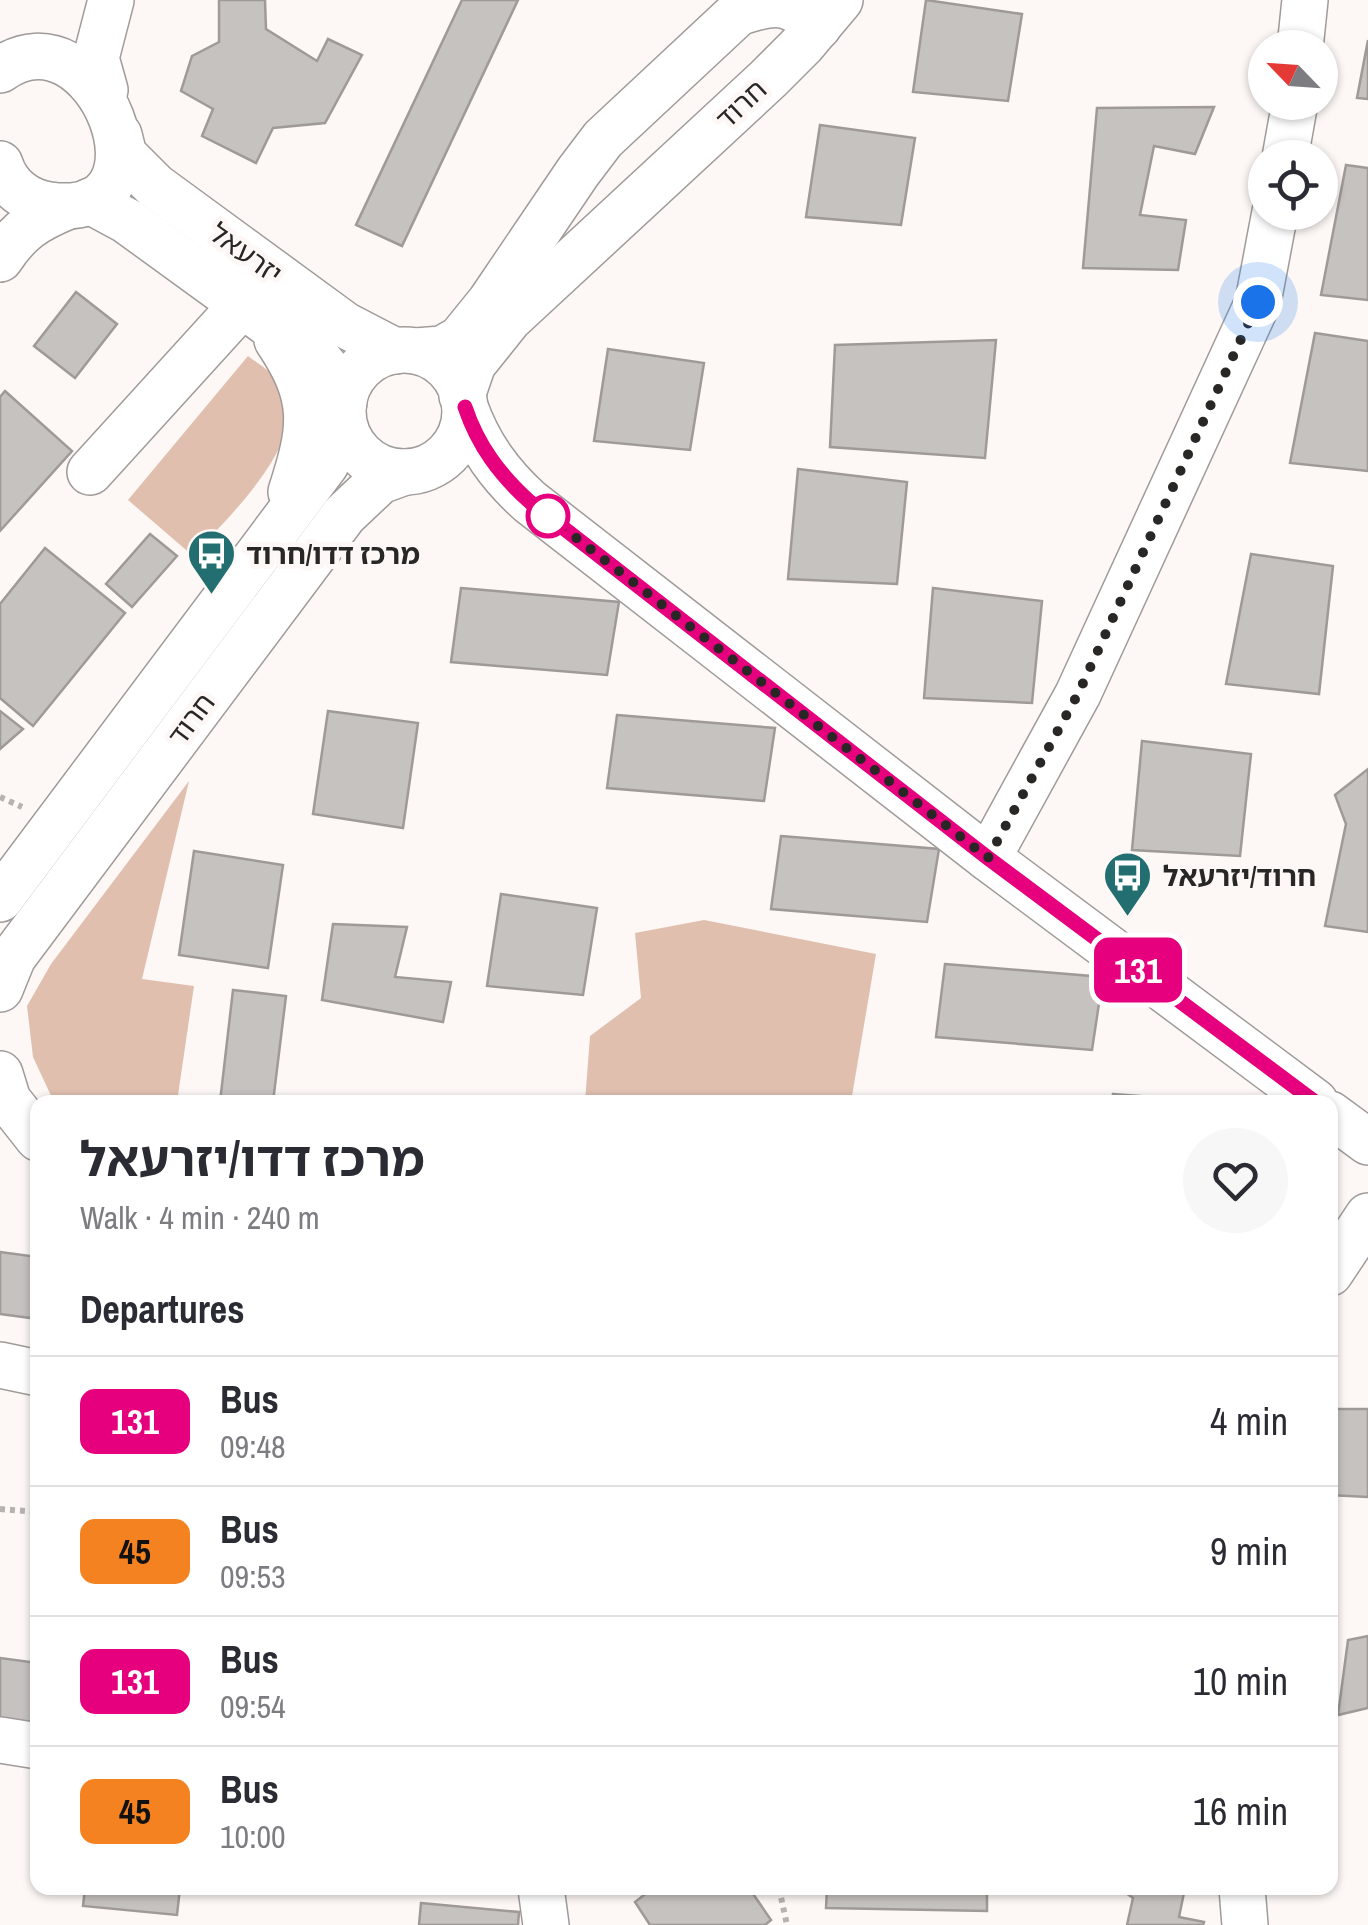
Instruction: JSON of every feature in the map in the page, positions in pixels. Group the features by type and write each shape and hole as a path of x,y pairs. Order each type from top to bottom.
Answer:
{"street":[{"path":"0,70 29,38 96,0"},
{"path":"0,259 34,220 105,190 114,176 120,148 96,58 110,0"},
{"path":"1302,30 1304,0"},
{"name":"חרוד","path":"405,351 442,349 460,339 604,139 742,6 784,1 829,14"},
{"name":"חרוד","path":"464,401 473,364 509,319 768,79 829,14"},
{"name":"יזרעאל","path":"29,38 64,47 84,58 103,83 124,155 155,186 345,326 405,351"},
{"name":"יזרעאל","path":"1,172 24,196 42,204 78,204 127,221 321,362 334,378 343,407"},
{"path":"988,858 1078,694 1258,302 1272,230"},
{"path":"90,472 254,313 292,362 304,389 308,414 296,475 280,526"},
{"path":"530,502 490,486 378,467 358,452 346,434 343,407 356,373 374,358 405,351 436,359 452,372 487,455 506,481 530,502 988,858 1306,1095"},
{"path":"412,471 439,462 453,447 463,428 464,401"},
{"name":"חרוד","path":"0,900 326,464 343,407"},
{"name":"חרוד","path":"0,989 13,957 344,515 380,481 412,471"},
{"path":"0,1074 8,1100 30,1129"},
{"path":"0,1118 30,1135"},
{"path":"1338,1120 1368,1142"},
{"path":"1338,1260 1368,1216"},
{"path":"0,1365 30,1371"},
{"path":"0,1740 30,1745"},
{"path":"543,1895 546,1925"},
{"path":"1243,1895 1245,1925"}],"path":[{"path":"0,1509 30,1511"},
{"path":"781,1895 787,1925"}],"shaded area":[{"path":"248,356 283,387 289,407 286,430 261,478 193,556 128,500"},
{"path":"189,781 142,979 194,986 178,1095 51,1095 33,1057 27,1006 51,964"},
{"path":"704,920 876,954 852,1095 586,1095 590,1036 641,998 635,933"}],"building":[{"path":"219,0 265,0 266,29 317,61 328,39 362,55 325,123 273,128 256,163 202,136 213,109 181,91 192,56 219,42"},
{"path":"462,0 518,0 402,246 356,225"},
{"path":"926,0 1022,14 1008,101 913,92"},
{"path":"1368,40 1368,99 1357,98"},
{"path":"1214,107 1195,154 1154,146 1140,215 1186,220 1178,270 1083,268 1097,108"},
{"path":"820,125 915,138 901,225 806,217"},
{"path":"1346,165 1368,168 1368,300 1321,295 1334,230 1338,230"},
{"path":"76,292 117,324 75,378 34,346"},
{"path":"1315,333 1368,341 1368,471 1290,463"},
{"path":"996,340 985,458 830,447 835,345"},
{"path":"608,349 704,363 690,450 594,441"},
{"path":"5,391 72,451 0,531 0,397"},
{"path":"798,469 907,482 897,584 788,579"},
{"path":"150,534 177,556 132,607 106,584"},
{"path":"45,548 125,613 33,726 0,698 0,604"},
{"path":"1251,554 1333,566 1319,694 1226,684"},
{"path":"461,588 619,602 607,675 451,662"},
{"path":"933,588 1042,601 1032,703 924,698"},
{"path":"0,711 23,729 0,749"},
{"path":"328,711 418,723 403,828 313,814"},
{"path":"617,715 775,728 764,801 607,788"},
{"path":"1142,741 1251,754 1240,856 1132,850"},
{"path":"1368,769 1368,932 1325,926 1346,824 1335,795"},
{"path":"781,836 939,849 927,922 771,909"},
{"path":"194,851 283,865 268,968 179,955"},
{"path":"501,894 597,908 583,995 487,986"},
{"path":"333,924 407,927 395,977 451,982 443,1022 322,1000"},
{"path":"945,964 1103,977 1092,1050 936,1037"},
{"path":"233,990 286,996 274,1095 221,1095"},
{"path":"0,1252 30,1256 30,1318 0,1314"},
{"path":"1338,1409 1368,1409 1368,1497 1338,1495"},
{"path":"1368,1636 1368,1708 1338,1715 1348,1640"},
{"path":"0,1658 30,1662 30,1728 0,1723"},
{"path":"84,1895 179,1895 177,1915 83,1906"},
{"path":"644,1895 754,1895 771,1920 765,1925 650,1925 635,1902"},
{"path":"827,1895 987,1895 987,1911 826,1908"},
{"path":"1129,1895 1184,1895 1179,1917 1204,1922 1203,1925 1127,1925 1133,1898"},
{"path":"421,1903 519,1912 518,1925 419,1925"}],"bus line":[{"name":"131","path":"465,407 487,455 506,481 530,502 988,858 1306,1095"}],"place":[{"name":"מרכז דדו/חרוד","path":"211,596"},
{"name":"חרוד/יזרעאל","path":"1128,918"}],"route":[{"path":"548,516 988,858 1078,694 1258,302"}]}
